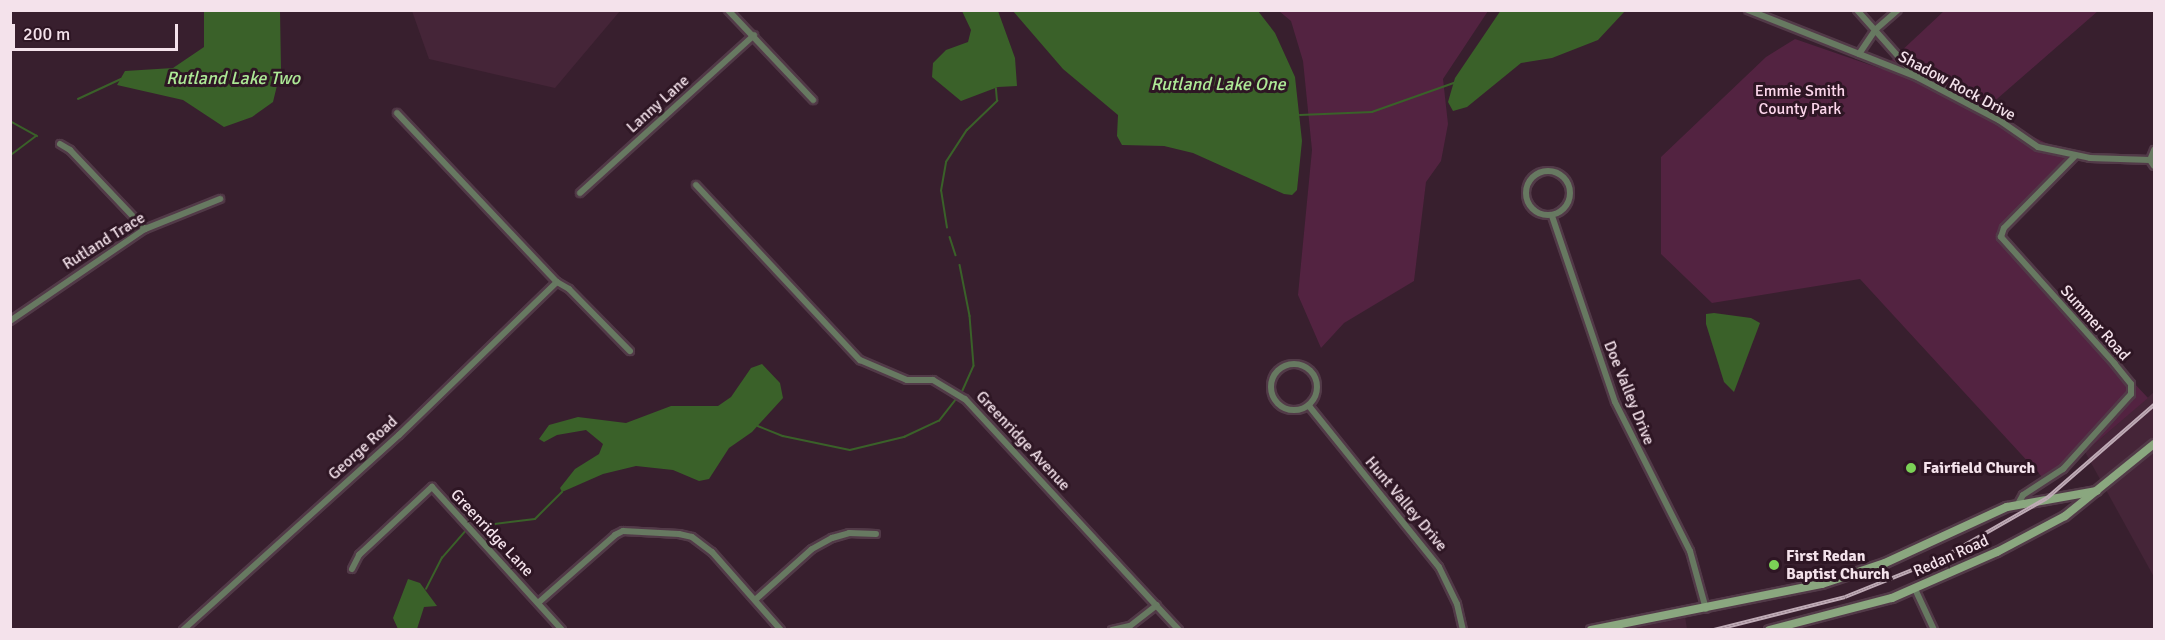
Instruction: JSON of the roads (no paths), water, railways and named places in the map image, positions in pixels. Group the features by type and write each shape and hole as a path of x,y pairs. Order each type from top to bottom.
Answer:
{"main road":[{"name":"Redan Road","path":"1769,630 1864,606 1915,589 2044,529 2097,491 2154,444"},
{"path":"1591,630 1706,609 1854,574 2018,504 2097,491"}],"street":[{"path":"728,10 813,100"},
{"name":"Shadow Rock Drive","path":"1748,10 1917,77 1999,120 2038,147 2075,156 2152,163"},
{"path":"1857,10 1917,77"},
{"path":"1858,54 1875,30 1898,10"},
{"name":"Lanny Lane","path":"580,193 754,35"},
{"path":"397,112 557,282 569,289 630,351"},
{"path":"60,144 145,230"},
{"path":"2152,163 2154,150"},
{"name":"Summer Road","path":"2018,504 2023,495 2063,469 2131,394 2131,384 2115,364 2001,237 2004,228 2075,156"},
{"path":"1546,171 1560,174 1570,187 1565,208 1552,216 1533,210 1526,197 1528,183 1546,171"},
{"name":"Greenridge Avenue","path":"696,185 860,360 907,380 933,380 965,399 1179,630"},
{"name":"Rutland Trace","path":"10,321 145,230 220,199"},
{"name":"Doe Valley Drive","path":"1552,216 1615,402 1690,552 1706,609"},
{"name":"George Road","path":"183,630 399,435 557,282"},
{"path":"1299,364 1314,375 1317,385 1309,406 1287,409 1275,400 1269,385 1282,367 1299,364"},
{"name":"Hunt Valley Drive","path":"1309,406 1439,567 1457,604 1463,630"},
{"name":"Greenridge Lane","path":"352,569 358,555 432,487 562,630"},
{"path":"538,603 623,531 692,537 712,552 782,630"},
{"path":"755,600 812,549 832,538 849,532 876,534"},
{"path":"1915,589 1934,630"},
{"path":"1112,630 1130,626 1157,605"}],"water":[{"path":"1501,10 1625,11 1598,40 1552,58 1521,63 1467,107 1453,111 1448,102 1455,78"},
{"name":"Rutland Lake Two","path":"204,11 280,11 281,69 273,102 252,117 224,127 183,100 117,85 125,71 173,68 204,47"},
{"path":"962,11 998,11 1015,58 1017,86 998,87 961,101 932,77 933,63 946,50 968,42 971,30"},
{"name":"Rutland Lake One","path":"1013,11 1258,11 1275,33 1295,77 1302,141 1297,190 1292,195 1284,194 1193,153 1164,146 1122,145 1117,136 1118,115 1063,69"},
{"path":"1706,314 1751,318 1760,323 1734,392 1724,382 1706,324"},
{"path":"762,364 780,383 783,398 752,432 729,448 709,479 699,481 673,470 636,466 603,474 562,492 560,488 575,469 599,454 603,444 586,430 557,435 544,442 539,439 549,425 578,417 626,423 671,406 718,406 731,397 751,368"},
{"path":"408,579 420,583 437,606 424,607 417,629 398,629 393,618"}],"waterway":[{"path":"78,99 121,79"},
{"path":"1300,115 1372,112 1454,83"},
{"path":"947,228 941,191 946,162 967,130 997,101 996,89"},
{"path":"10,121 37,136 10,156"},
{"path":"950,237 956,255"},
{"path":"960,265 970,316 974,366 963,391"},
{"path":"758,426 783,436 850,450 904,437 939,421 957,398"},
{"path":"479,526 535,519 562,492"},
{"path":"426,589 442,558 465,532"}],"railway":[{"path":"1714,630 1845,597 1942,558 2047,498 2154,405"}],"place":[{"name":"Fairfield Church","path":"1911,468"},
{"name":"First Redan Baptist Church","path":"1774,565"}],"park label":[{"name":"Emmie Smith County Park","path":"1800,100"}]}
